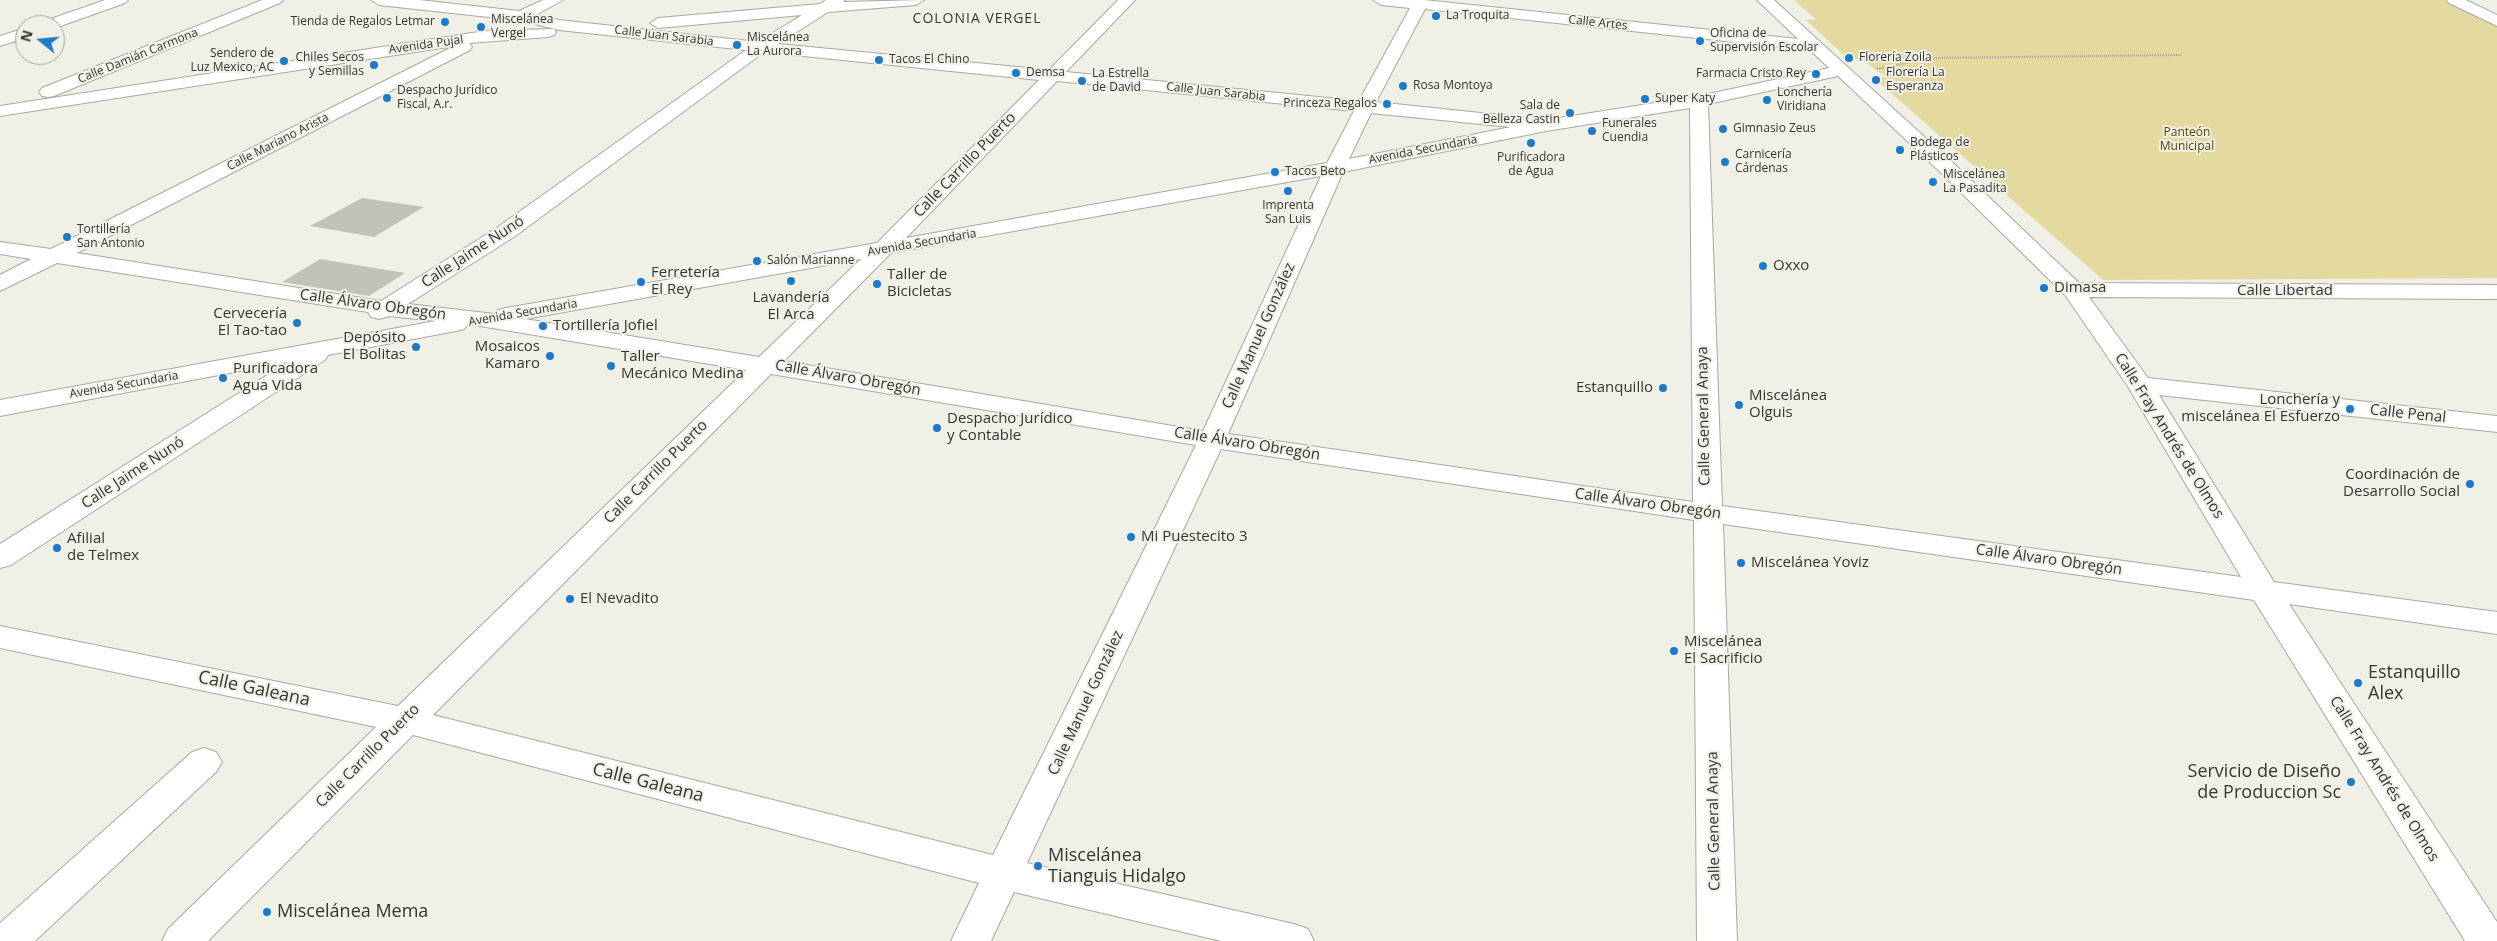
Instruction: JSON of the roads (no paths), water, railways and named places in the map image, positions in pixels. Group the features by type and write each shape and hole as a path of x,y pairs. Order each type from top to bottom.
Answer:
{"street":[{"path":"65,19 120,0"},
{"name":"Calle Damián Carmona","path":"1,111 275,0"},
{"name":"Calle Juan Sarabia","path":"379,0 520,16 559,25 761,47 1546,125"},
{"name":"Calle Mariano Arista","path":"0,284 520,16 555,0"},
{"name":"Avenida Pujal","path":"1,111 484,36 598,28 828,5 916,0"},
{"name":"Calle Carrillo Puerto","path":"182,941 882,250 1127,0"},
{"name":"Calle Artes","path":"1381,0 1815,46"},
{"name":"Calle Fray Andrés de Olmos","path":"1765,0 1845,72 2073,290 2140,385 2263,589 2487,941"},
{"path":"2454,0 2497,21"},
{"name":"Calle Manuel González","path":"971,941 1005,874 1212,440 1335,168 1364,108 1420,4"},
{"name":"Calle Jaime Nunó","path":"0,558 327,348 384,308 506,232 761,47 828,5"},
{"path":"0,41 15,36"},
{"name":"Avenida Secundaria","path":"0,408 484,319 882,250 1335,168 1546,125 1699,101 1845,72"},
{"name":"Calle General Anaya","path":"1699,101 1706,513 1717,941"},
{"name":"Calle Álvaro Obregón","path":"0,248 384,308 484,319 765,364 1212,440 1706,513 2263,589 2497,624"},
{"name":"Calle Libertad","path":"2073,290 2497,292"},
{"name":"Calle Penal","path":"2140,385 2497,424"},
{"name":"Calle Galeana","path":"0,637 404,720 1005,874 1294,941"},
{"path":"8,941 204,762"}],"place":[{"name":"La Troquita","path":"1436,16"},
{"name":"Tienda de Regalos Letmar","path":"445,22"},
{"name":"Miscelánea Vergel","path":"481,27"},
{"name":"Oficina de Supervisión Escolar","path":"1700,41"},
{"name":"Miscelánea La Aurora","path":"737,45"},
{"name":"Florería Zoila","path":"1849,58"},
{"name":"Tacos El Chino","path":"879,60"},
{"name":"Sendero de Luz Mexico, AC","path":"284,61"},
{"name":"Chiles Secos y Semillas","path":"374,65"},
{"name":"Demsa","path":"1016,73"},
{"name":"Farmacia Cristo Rey","path":"1816,74"},
{"name":"Florería La Esperanza","path":"1876,80"},
{"name":"La Estrella de David","path":"1082,81"},
{"name":"Rosa Montoya","path":"1403,86"},
{"name":"Despacho Jurídico Fiscal, A.r.","path":"387,98"},
{"name":"Super Katy","path":"1645,99"},
{"name":"Lonchería Viridiana","path":"1767,100"},
{"name":"Princeza Regalos","path":"1387,104"},
{"name":"Sala de Belleza Castin","path":"1570,113"},
{"name":"Gimnasio Zeus","path":"1723,129"},
{"name":"Funerales Cuendia","path":"1592,131"},
{"name":"Purificadora de Agua","path":"1531,143"},
{"name":"Bodega de Plásticos","path":"1900,150"},
{"name":"Carnicería Cárdenas","path":"1725,162"},
{"name":"Tacos Beto","path":"1275,172"},
{"name":"Miscelánea La Pasadita","path":"1933,182"},
{"name":"Imprenta San Luis","path":"1288,191"},
{"name":"Tortillería San Antonio","path":"67,237"},
{"name":"Salón Marianne","path":"757,261"},
{"name":"Oxxo","path":"1763,266"},
{"name":"Lavandería El Arca","path":"791,281"},
{"name":"Ferretería El Rey","path":"641,282"},
{"name":"Taller de Bicicletas","path":"877,284"},
{"name":"Dimasa","path":"2044,288"},
{"name":"Cervecería El Tao-tao","path":"297,323"},
{"name":"Tortillería Jofiel","path":"543,326"},
{"name":"Depósito El Bolitas","path":"416,347"},
{"name":"Mosaicos Kamaro","path":"550,356"},
{"name":"Taller Mecánico Medina","path":"611,366"},
{"name":"Purificadora Agua Vida","path":"223,378"},
{"name":"Estanquillo","path":"1663,388"},
{"name":"Miscelánea Olguis","path":"1739,405"},
{"name":"Lonchería y miscelánea El Esfuerzo","path":"2350,409"},
{"name":"Despacho Jurídico y Contable","path":"937,428"},
{"name":"Coordinación de Desarrollo Social","path":"2470,484"},
{"name":"Mi Puestecito 3","path":"1131,537"},
{"name":"Afilial de Telmex","path":"57,548"},
{"name":"Miscelánea Yoviz","path":"1741,563"},
{"name":"El Nevadito","path":"570,599"},
{"name":"Miscelánea El Sacrificio","path":"1674,651"},
{"name":"Estanquillo Alex","path":"2358,683"},
{"name":"Servicio de Diseño de Produccion Sc","path":"2351,782"},
{"name":"Miscelánea Tianguis Hidalgo","path":"1038,866"},
{"name":"Miscelánea Mema","path":"267,912"}],"district":[{"name":"COLONIA VERGEL","path":"977,19"}],"park label":[{"name":"Panteón Municipal","path":"2187,140"}]}
